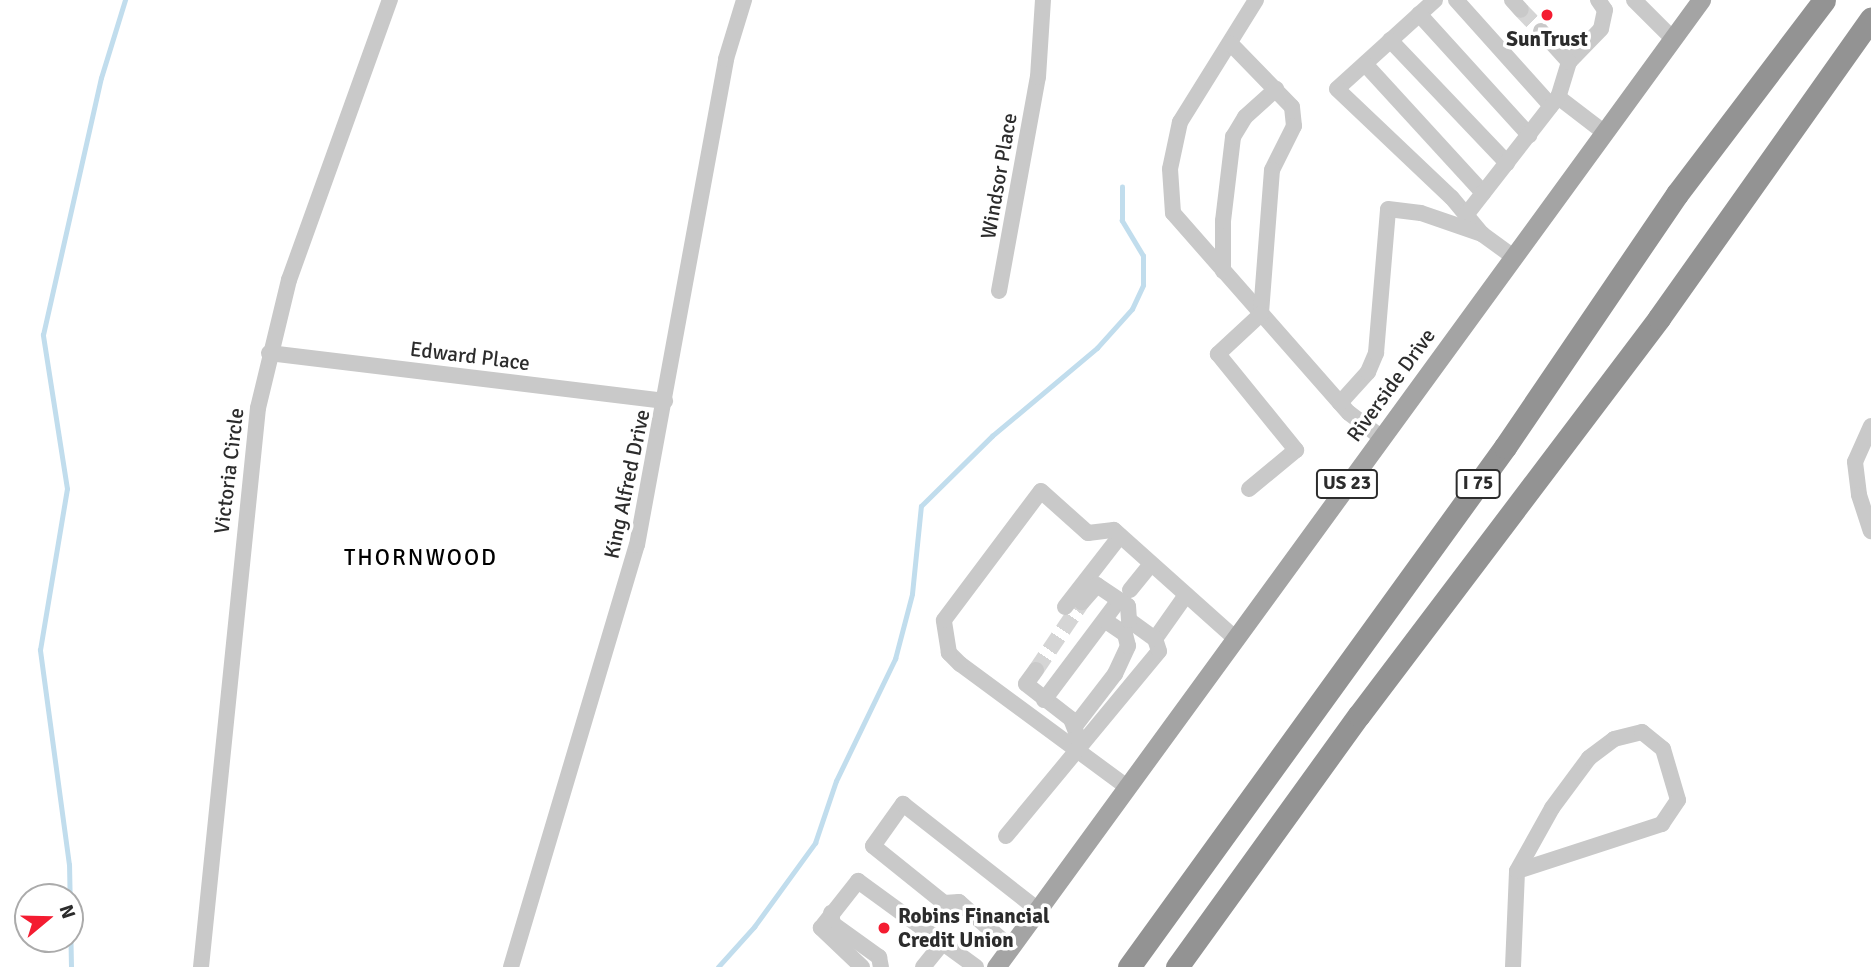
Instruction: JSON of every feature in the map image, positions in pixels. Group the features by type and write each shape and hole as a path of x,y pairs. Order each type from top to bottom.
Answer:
{"highway":[{"name":"I 75","path":"1129,967 1506,447 1677,194 1824,0"},
{"name":"I 75","path":"1177,967 1359,715 1659,318 1871,19"}],"main road":[{"name":"Riverside Drive","path":"996,967 1701,0"}],"street":[{"name":"Victoria Circle","path":"201,967 250,457 269,354 289,280 390,0"},
{"name":"King Alfred Drive","path":"511,967 637,545 726,59 744,0"},
{"name":"Windsor Place","path":"999,292 1039,68 1043,0"},
{"path":"1256,0 1180,121 1170,169 1173,213 1340,403 1381,437"},
{"path":"1435,0 1337,89 1466,215 1482,234 1514,257"},
{"path":"1456,0 1555,102 1605,133"},
{"path":"1466,215 1555,102 1569,62 1601,29 1605,10 1598,0"},
{"path":"1634,0 1673,39"},
{"path":"1419,14 1529,135"},
{"path":"1541,31 1569,62"},
{"path":"1390,40 1507,163"},
{"path":"1230,43 1292,107 1294,126 1272,170 1261,314 1218,354 1296,450 1249,489"},
{"path":"1364,64 1483,193"},
{"path":"1223,271 1223,221 1233,137 1245,117 1276,89"},
{"path":"1340,403 1368,372 1376,353 1388,209 1421,213 1482,234"},
{"name":"Edward Place","path":"269,354 665,401"},
{"path":"1871,426 1856,462 1859,495 1871,531"},
{"path":"1127,787 960,664 949,653 944,620 1041,491 1088,533 1114,530 1236,638"},
{"path":"1065,607 1121,536"},
{"path":"1044,700 1151,564"},
{"path":"1082,602 1097,585 1125,595"},
{"path":"1006,836 1075,748 1159,651 1155,639 1129,620 1125,595"},
{"path":"1155,639 1186,595"},
{"path":"1075,726 1115,674 1128,646 1125,634 1106,621"},
{"path":"1036,670 1026,684 1071,719 1075,726 1075,748"},
{"path":"1513,967 1517,872 1538,830 1589,758 1614,739 1642,732 1663,749 1678,800 1662,824 1517,872"},
{"path":"1010,947 959,902 944,903 873,846 903,804 1038,909"},
{"path":"862,967 823,934 829,917 860,882 976,967"},
{"path":"829,917 834,924 879,957 880,967"},
{"path":"923,967 944,942"}],"waterway":[{"path":"71,967 69,865 40,650 67,489 43,335 101,78 125,0"},
{"path":"718,967 754,927 815,843 836,781 895,659 912,594 921,506 992,436 1097,348 1132,309 1143,285 1143,256 1122,221 1122,187"}],"tunnel":[{"path":"1521,10 1541,31"},
{"path":"1036,670 1082,602"}],"place":[{"name":"SunTrust","path":"1547,15"},
{"name":"Robins Financial Credit Union","path":"884,928"}],"district":[{"name":"THORNWOOD","path":"421,558"}]}
